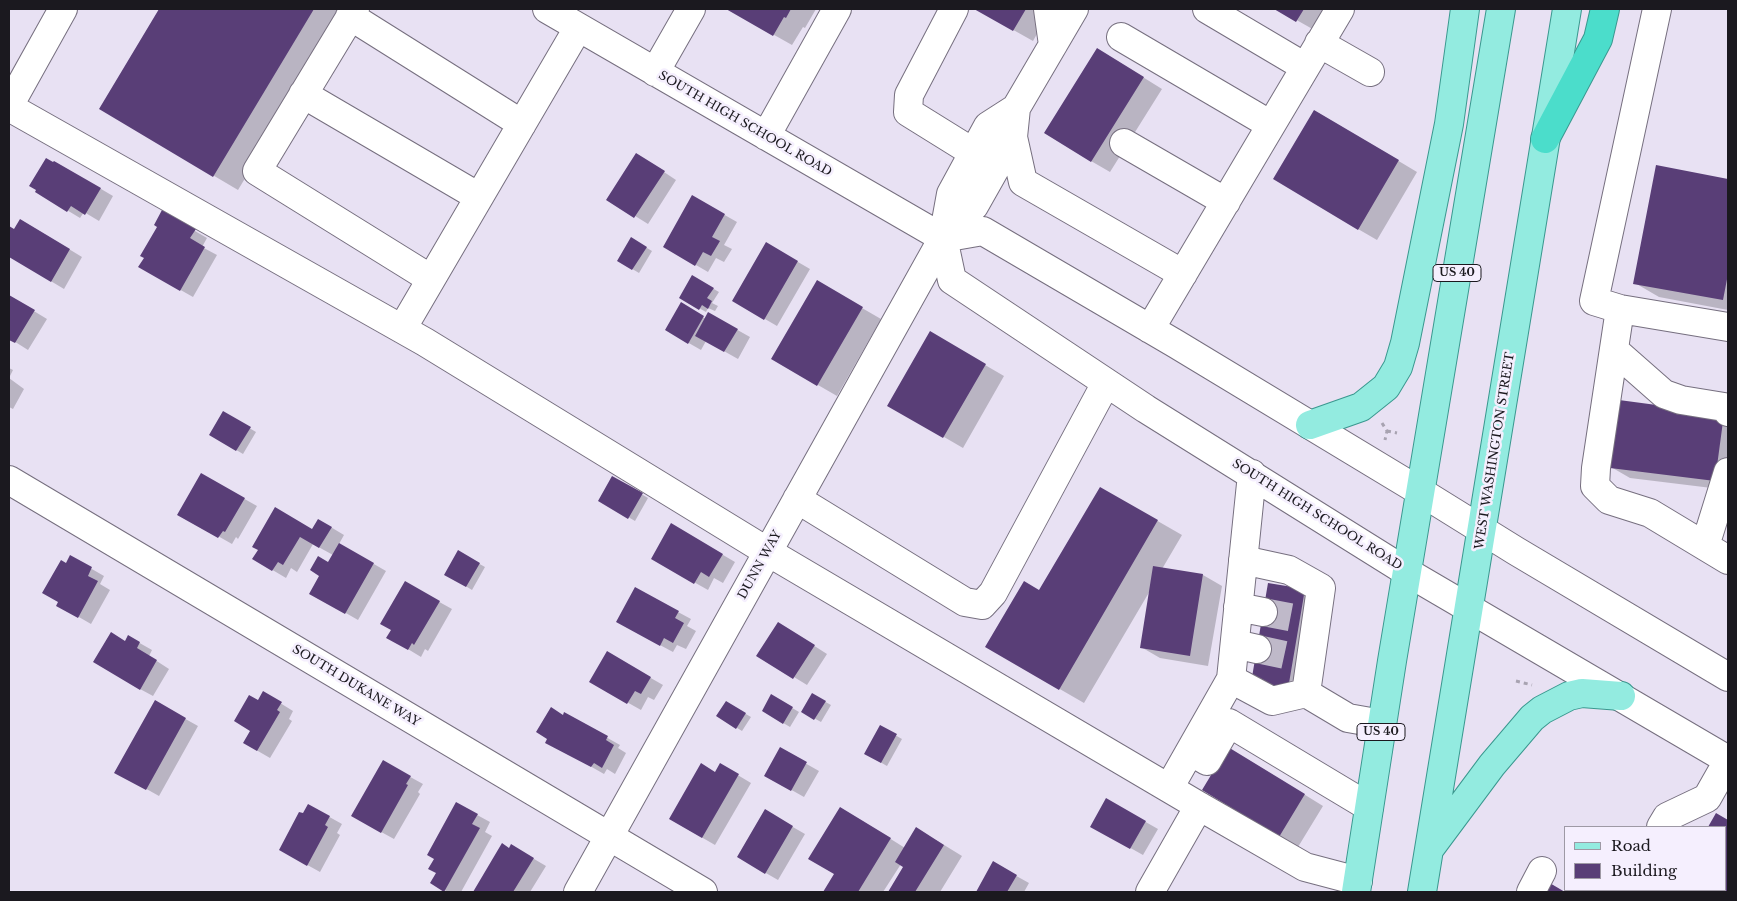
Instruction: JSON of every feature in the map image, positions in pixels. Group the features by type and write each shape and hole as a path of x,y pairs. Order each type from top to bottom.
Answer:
{"highway":[{"path":"1546,139 1598,39 1605,9"}],"main road":[{"path":"1310,425 1361,407 1386,387 1398,368 1411,316 1449,124 1465,9"},
{"name":"US 40","path":"1357,886 1420,492 1501,9"},
{"name":"WEST WASHINGTON STREET","path":"1422,892 1567,9"},
{"path":"1429,851 1492,765 1532,718 1569,696 1582,693 1621,696"}],"street":[{"path":"63,9 9,106 402,329 768,552 1199,806 1305,867 1357,886"},
{"name":"SOUTH HIGH SCHOOL ROAD","path":"547,9 943,238 952,280 1106,383 1408,572 1728,760"},
{"path":"655,72 692,9"},
{"path":"766,136 837,9"},
{"path":"1048,9 1053,45"},
{"path":"1074,9 1016,108 1013,137 1023,182 1183,274"},
{"path":"1207,9 1305,67"},
{"path":"1150,329 1340,9"},
{"path":"1656,9 1594,301 1620,309 1728,327"},
{"path":"431,279 257,172 352,12 522,124"},
{"path":"952,13 909,95 908,112 974,153"},
{"path":"402,329 578,28"},
{"path":"1122,37 1271,125"},
{"path":"1319,44 1370,72"},
{"path":"303,94 480,197"},
{"path":"943,238 951,194 988,126 1016,108"},
{"path":"943,238 974,206 1013,137"},
{"path":"1124,143 1226,202"},
{"path":"943,238 983,231 1150,329 1728,676"},
{"name":"DUNN WAY","path":"578,892 943,238"},
{"path":"1620,309 1596,468 1595,486 1609,500 1650,513 1716,553"},
{"path":"1614,350 1664,394 1681,400 1724,407 1728,412"},
{"path":"797,499 965,602 982,605 993,593 1106,383"},
{"path":"1716,553 1728,472"},
{"path":"1168,788 1231,679 1246,647 1251,609 1243,560 1252,474"},
{"name":"SOUTH DUKANE WAY","path":"9,480 703,892"},
{"path":"1716,553 1728,525"},
{"path":"1243,560 1289,570 1321,588 1308,620 1302,659 1306,693"},
{"path":"1231,679 1272,701 1306,693 1348,718 1382,724"},
{"path":"1190,751 1207,761 1229,724 1369,807"},
{"path":"1661,826 1667,817 1707,798 1728,760"},
{"path":"1150,892 1199,806"}],"path":[{"path":"1379,418 1388,431 1397,432"},
{"path":"1384,443 1388,431"}],"building":[{"path":"159,9 314,9 213,177 99,109"},
{"path":"726,9 791,9 773,36"},
{"path":"974,9 1026,9 1013,31"},
{"path":"1274,9 1304,9 1296,22"},
{"path":"1097,48 1144,77 1091,162 1044,133"},
{"path":"1314,110 1399,160 1358,230 1273,179"},
{"path":"636,153 665,171 634,218 606,200"},
{"path":"46,158 101,188 85,215 71,206 67,212 35,192 36,190 29,186"},
{"path":"1656,165 1728,179 1728,274 1723,300 1633,284"},
{"path":"692,195 725,214 712,237 720,241 711,256 703,252 695,266 663,247"},
{"path":"162,210 196,229 190,238 205,247 180,291 138,267 144,258 140,256 157,227 154,225"},
{"path":"20,219 70,249 51,282 9,257 9,226 14,229"},
{"path":"631,237 647,247 632,270 617,261"},
{"path":"766,242 798,261 764,320 732,301"},
{"path":"692,275 714,288 707,298 712,301 708,309 702,305 699,310 679,298"},
{"path":"817,280 863,307 817,386 771,359"},
{"path":"9,295 35,310 15,343 9,340"},
{"path":"681,302 704,316 688,344 665,330"},
{"path":"708,312 738,329 724,352 695,336"},
{"path":"930,331 986,364 943,438 887,406"},
{"path":"1619,400 1724,414 1715,481 1610,468"},
{"path":"223,411 251,427 236,451 209,435"},
{"path":"201,473 245,498 225,532 223,531 218,538 177,515"},
{"path":"612,476 643,493 628,519 598,501"},
{"path":"1100,487 1158,520 1059,690 985,647 1024,581 1039,590"},
{"path":"275,507 312,529 318,519 332,527 319,548 300,537 283,565 278,562 272,571 252,559 258,550 252,547"},
{"path":"671,523 723,554 709,577 701,572 694,584 651,559"},
{"path":"339,543 374,563 345,614 309,594 319,576 310,570 318,556 328,562"},
{"path":"458,550 480,563 466,587 444,575"},
{"path":"70,555 92,567 88,576 98,581 78,618 56,606 58,602 42,593 61,560 66,563"},
{"path":"1153,566 1203,574 1190,656 1140,648"},
{"path":"405,581 440,601 414,645 412,643 408,650 386,638 391,630 380,624"},
{"path":"1268,583 1305,589 1288,689 1251,683"},
{"path":"635,587 679,611 675,618 684,623 673,643 664,638 660,646 616,622"},
{"path":"778,622 815,645 793,679 756,656"},
{"path":"111,632 125,641 128,635 140,642 137,648 157,660 140,690 93,662"},
{"path":"607,651 651,677 641,694 635,691 627,704 589,682"},
{"path":"263,691 282,702 277,710 280,712 257,751 243,743 250,731 234,721 249,695 258,700"},
{"path":"812,693 826,701 814,720 801,712"},
{"path":"771,694 793,707 783,724 762,711"},
{"path":"155,700 186,718 146,790 114,773"},
{"path":"726,701 746,713 736,729 716,716"},
{"path":"551,707 563,715 564,712 608,736 606,740 614,745 602,768 594,763 591,767 545,743 547,739 536,732"},
{"path":"880,725 897,734 881,763 864,754"},
{"path":"780,747 807,762 791,791 764,776"},
{"path":"1228,747 1305,794 1279,837 1202,790"},
{"path":"383,760 411,776 406,784 408,785 381,833 351,816"},
{"path":"701,763 715,772 720,763 739,774 702,838 669,819"},
{"path":"1106,798 1146,821 1130,849 1090,827"},
{"path":"456,802 478,814 472,824 480,828 444,892 430,883 436,873 428,869 434,859 427,855"},
{"path":"308,804 330,816 325,825 328,827 307,866 279,850 299,812 303,813"},
{"path":"840,807 891,838 858,892 823,892 834,874 808,859"},
{"path":"765,809 793,826 765,874 737,857"},
{"path":"1716,813 1728,820 1728,892 1670,892 1727,891 1727,826 1709,826"},
{"path":"916,827 944,845 915,892 888,892 903,867 895,862"},
{"path":"502,843 509,848 511,844 534,858 513,892 473,892"},
{"path":"993,861 1017,875 1007,892 976,892"},
{"path":"1548,882 1565,892 1541,892"}],"tunnel":[{"path":"1263,612 1300,619"},
{"path":"1257,649 1294,657"}]}
